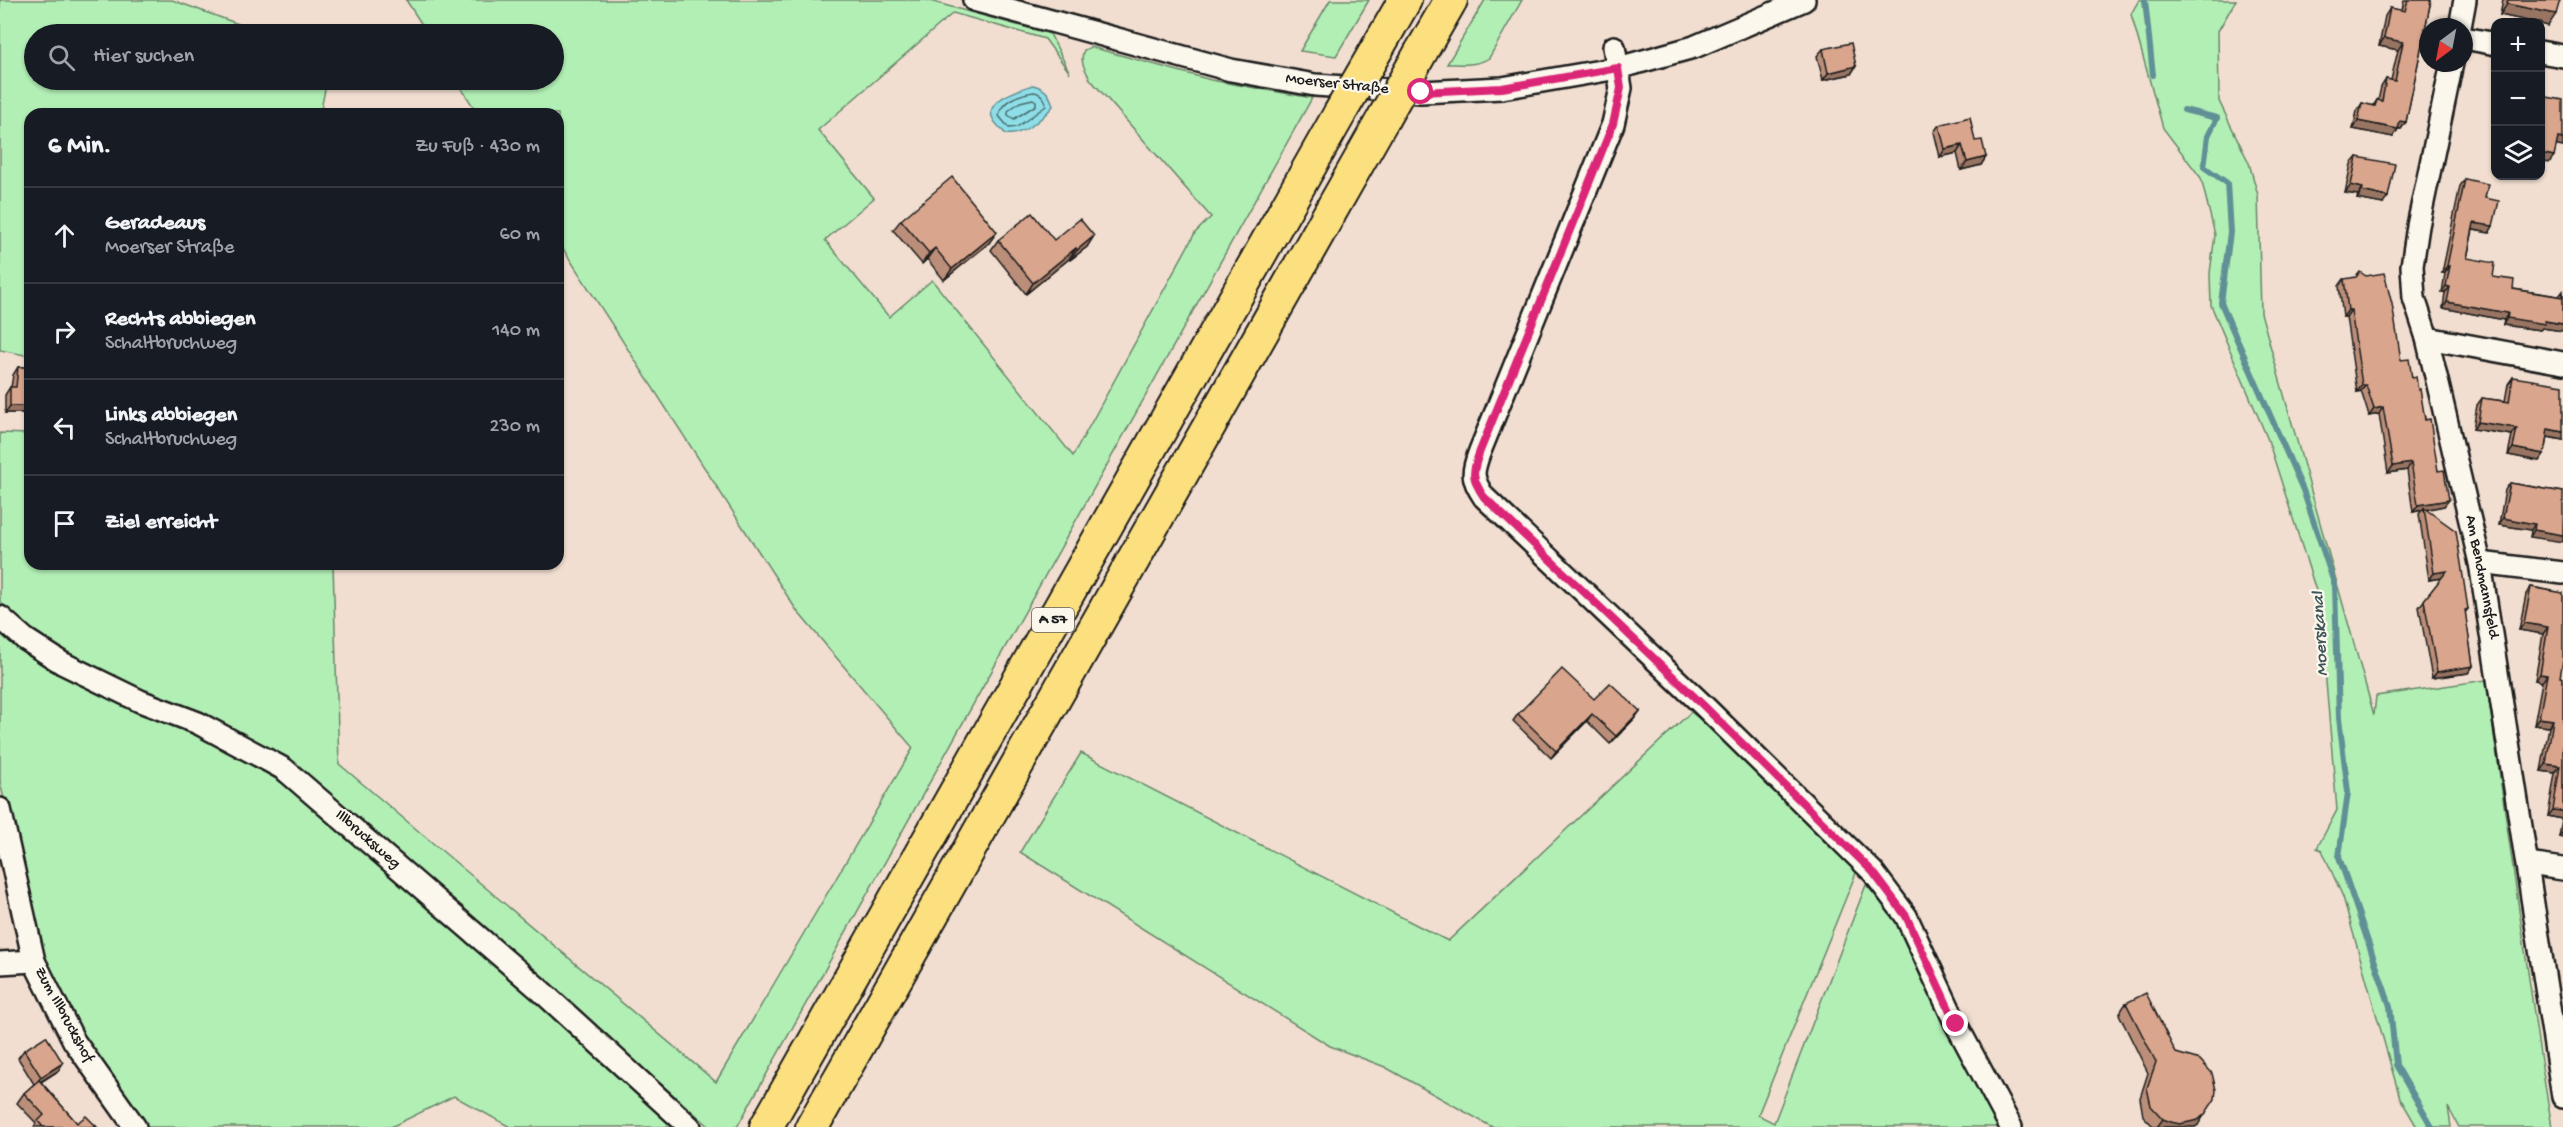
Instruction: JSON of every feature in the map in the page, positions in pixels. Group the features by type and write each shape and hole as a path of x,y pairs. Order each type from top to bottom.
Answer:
{"highway":[{"name":"A 57","path":"766,1127 1405,0"},
{"name":"A 57","path":"813,1127 1451,0"}],"street":[{"name":"Moerser Straße","path":"974,0 1231,70 1315,85 1421,92 1502,88 1616,58 1694,46 1804,0"},
{"path":"2462,18 2465,0"},
{"path":"2473,40 2491,43"},
{"path":"2545,53 2563,56"},
{"path":"1616,58 1621,88 1613,124 1480,451 1473,470 1475,484 1484,497 1704,706 1873,872 1906,916 1956,1024 2011,1127"},
{"name":"Am Bendmannsfeld","path":"2450,72 2418,226 2412,266 2414,298 2427,338 2481,563 2563,1097"},
{"path":"2427,338 2563,363"},
{"path":"2481,563 2563,573"},
{"name":"Illbrucksweg","path":"0,617 25,639 62,663 140,700 198,723 284,769 540,990 690,1127"},
{"name":"Zum Illbruckshof","path":"0,809 34,961 74,1041 135,1127"},
{"path":"2528,864 2563,869"},
{"name":"Zum Illbruckshof","path":"0,963 34,961"}],"green space":[{"path":"0,0 172,0 238,24 24,24 24,90 325,90 321,108 24,108 24,355 0,350"},
{"path":"406,0 926,0 1050,34 1070,73 1045,39 953,13 818,130 874,198 825,240 889,317 932,280 1073,456 1195,233 1211,217 1090,79 1082,61 1084,50 1091,47 1211,80 1312,98 737,1127 710,1127 316,782 254,741 84,665 24,627 0,602 0,433 24,434 24,570 333,570 339,764 716,1082 913,748 797,611 564,250 564,108 474,108 462,90 564,90 564,24 422,24"},
{"path":"1330,0 1369,0 1336,56 1300,51"},
{"path":"1485,0 1522,0 1489,58 1474,63 1447,64"},
{"path":"2139,0 2236,0 2218,31 2219,101 2249,163 2258,195 2261,313 2374,715 2376,696 2486,680 2552,1127 2459,1127 2448,1107 2451,1127 2417,1127 2400,1098 2343,897 2322,850 2317,848 2337,810 2319,600 2268,440 2211,305 2210,273 2215,235 2201,178 2163,128 2131,14"},
{"path":"0,631 219,742 305,798 390,875 492,962 673,1127 510,1127 454,1096 391,1127 143,1127 80,1037 41,958 0,782"},
{"path":"1691,712 1722,737 1858,868 1758,1115 1774,1123 1866,885 1893,915 2004,1127 1492,1127 1385,1067 1330,1046 1020,852 1081,753 1448,941"}],"water":[{"path":"1033,85 1046,92 1053,106 1026,129 1006,134 993,119 991,112 993,106 1005,96"}],"building":[{"path":"2408,0 2431,0 2427,18 2419,18 2419,59 2406,122 2400,121 2398,129 2358,121 2362,103 2375,106 2377,100 2382,101 2386,79 2395,81 2403,42 2384,38 2390,8 2405,11"},
{"path":"2508,0 2560,0 2556,14 2507,4"},
{"path":"1851,43 1856,66 1828,73 1823,49"},
{"path":"2545,97 2563,100 2563,139 2558,138 2554,156 2545,154"},
{"path":"1970,117 1975,141 1982,140 1986,157 1967,162 1962,145 1945,149 1939,125"},
{"path":"2357,157 2395,164 2388,197 2362,191 2363,188 2351,185"},
{"path":"952,177 997,232 952,269 935,248 929,253 901,220"},
{"path":"2465,179 2488,184 2485,198 2499,201 2493,226 2474,223 2467,258 2495,263 2493,277 2514,280 2513,289 2562,297 2563,293 2563,324 2545,321 2545,324 2507,318 2508,313 2447,302 2450,287 2446,286 2450,266 2447,266"},
{"path":"1032,213 1054,240 1080,219 1094,236 1033,283 998,240"},
{"path":"2360,272 2366,276 2384,273 2392,304 2401,360 2409,359 2412,378 2416,377 2425,420 2430,419 2438,471 2444,470 2449,500 2418,505 2411,463 2393,466 2383,407 2374,409 2366,385 2362,385 2351,310 2348,310 2344,279 2356,277"},
{"path":"18,367 24,367 24,406 10,406 10,387 16,387"},
{"path":"2513,377 2563,385 2563,432 2548,429 2544,454 2513,448 2517,428 2478,422 2482,398 2509,402"},
{"path":"2510,483 2563,492 2563,535 2534,530 2535,524 2503,518"},
{"path":"2424,508 2456,531 2468,609 2465,610 2473,666 2437,672 2424,600 2447,571 2434,573"},
{"path":"2531,587 2563,593 2563,660 2560,677 2563,678 2563,811 2553,810 2560,766 2546,764 2553,720 2539,718 2547,675 2540,674 2548,627 2524,623"},
{"path":"1562,669 1594,699 1610,683 1640,711 1616,736 1592,714 1556,751 1518,714"},
{"path":"2146,993 2176,1053 2200,1060 2212,1073 2216,1090 2215,1099 2198,1120 2180,1124 2171,1122 2163,1119 2151,1106 2147,1088 2156,1062 2126,1003"},
{"path":"46,1036 63,1063 41,1077 24,1050"},
{"path":"39,1080 77,1123 86,1116 97,1127 43,1127 38,1121 44,1115 24,1093"}],"waterway":[{"name":"Moerskanal","path":"2145,0 2153,75"},
{"name":"Moerskanal","path":"2184,110 2217,118 2208,136 2204,167 2227,183 2230,232 2221,303 2303,490 2335,586 2339,718 2348,792 2339,857 2390,1006 2396,1065 2432,1127"}],"route":[{"path":"1421,92 1502,88 1618,68 1621,88 1613,124 1480,451 1473,470 1475,484 1484,497 1704,706 1821,824 1873,872 1906,916 1956,1024"}]}
